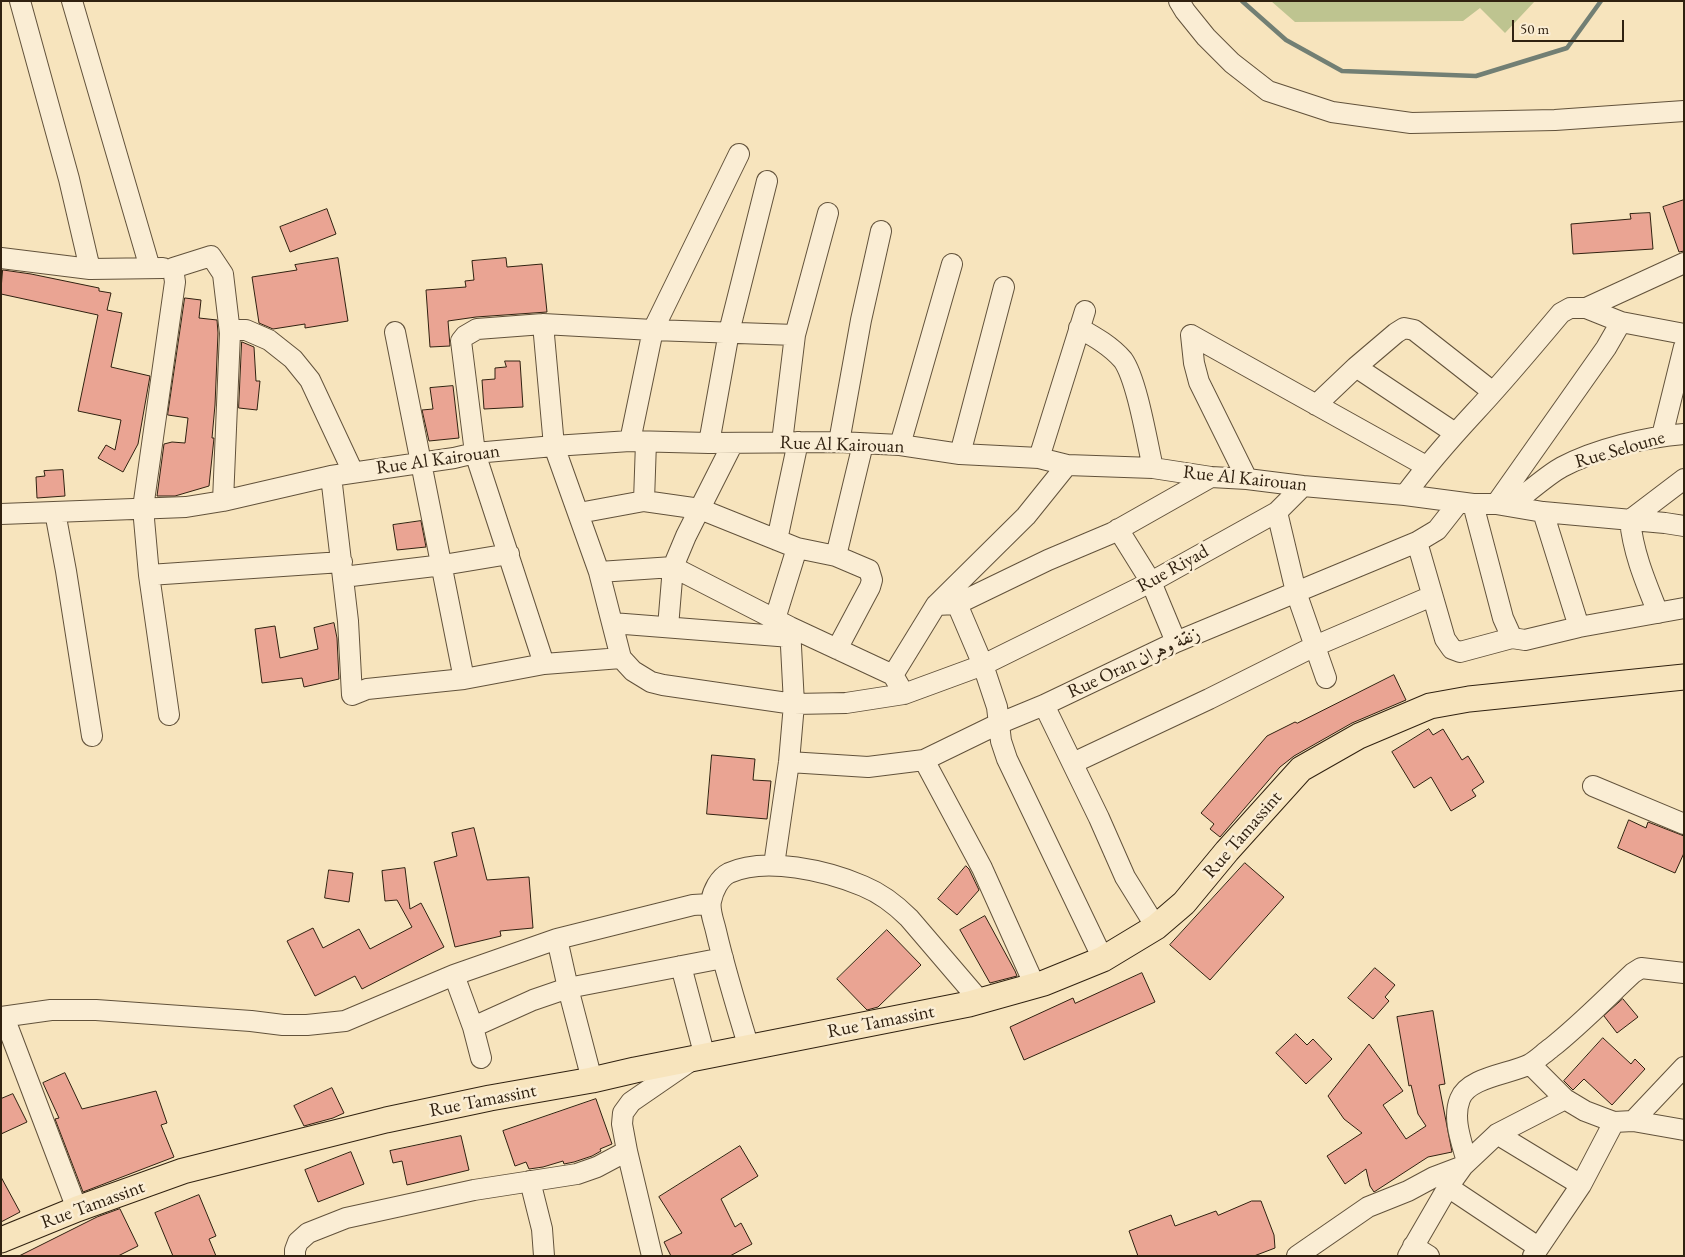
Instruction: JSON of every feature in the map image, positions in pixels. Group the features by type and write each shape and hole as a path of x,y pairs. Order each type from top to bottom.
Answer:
{"main road":[{"name":"Rue Tamassint","path":"1,1240 77,1209 184,1171 386,1120 980,1001 1035,986 1103,959 1156,927 1184,903 1301,770 1359,736 1430,706 1469,699 1684,677"}],"street":[{"path":"20,1 69,179 90,269"},
{"path":"72,1 150,268"},
{"path":"1179,1 1184,11 1206,38 1232,63 1268,90 1332,112 1411,123 1556,120 1684,111"},
{"path":"644,501 638,442 652,330 739,154"},
{"path":"709,443 729,332 767,181"},
{"path":"776,540 790,442 796,336 828,212"},
{"path":"839,442 881,231"},
{"path":"1,258 90,269 173,268 211,256 222,274 230,333 223,501"},
{"path":"1586,308 1684,262"},
{"path":"900,446 952,264"},
{"path":"169,715 149,575 143,508 175,282 173,268"},
{"path":"960,454 1004,287"},
{"path":"1405,495 1426,466 1561,313 1570,308 1586,308 1621,322 1684,334"},
{"path":"1039,458 1082,320 1124,362 1134,387 1153,468"},
{"path":"1503,505 1621,322"},
{"path":"331,476 348,620 352,695 367,689 464,679 544,664 621,658 598,572 554,446 543,324"},
{"path":"544,664 475,454 461,341 465,336 477,329 543,324 796,336"},
{"path":"1316,405 1356,367 1404,328 1414,330 1493,392"},
{"path":"230,333 246,330 268,340 292,359 310,380 353,472"},
{"path":"395,332 420,463 443,565 464,679"},
{"path":"1248,479 1198,382 1191,335 1426,466"},
{"path":"1662,436 1684,347"},
{"path":"1356,367 1455,433"},
{"name":"Rue Seloune","path":"1503,505 1561,467 1613,448 1662,436 1684,434"},
{"name":"Rue Al Kairouan","path":"1,514 186,507 223,501 353,472 475,454 554,446 638,442 839,442 900,446 960,454 1039,458 1067,465 1153,468 1211,476 1405,495 1466,503 1503,505 1543,512 1684,526"},
{"path":"668,627 672,567 733,443"},
{"path":"836,556 863,444"},
{"path":"893,675 936,605 1026,516 1067,465"},
{"path":"936,605 957,604 1118,529 1211,476"},
{"path":"1658,613 1632,542 1630,520 1684,479"},
{"name":"Rue Riyad","path":"621,658 633,672 651,682 794,704 846,703 904,694 983,665 1151,582 1277,512 1303,486"},
{"path":"578,513 644,501 700,509 798,548 836,556 869,570 872,580 870,587 837,649"},
{"path":"1466,503 1503,618 1512,638"},
{"name":"Rue Oran زنقة وهران","path":"789,762 868,767 924,760 1176,642 1417,542 1437,530 1466,503"},
{"path":"55,512 92,736"},
{"path":"1277,512 1296,592 1326,678"},
{"path":"1543,512 1579,626"},
{"path":"1118,529 1151,582 1176,642"},
{"path":"1417,542 1445,639 1452,649 1460,652 1512,638 1525,640 1579,626 1684,608"},
{"path":"774,865 789,762 794,704 785,627 798,548"},
{"path":"149,575 443,565 509,554"},
{"path":"598,572 672,567 785,627 893,675 904,694"},
{"path":"1073,762 1209,700 1314,646 1432,596"},
{"path":"957,604 983,665 997,707 1001,741 1007,759 1103,959"},
{"path":"612,623 668,627 785,627"},
{"path":"1044,705 1073,762 1126,877 1156,927"},
{"path":"924,760 982,868 1035,986"},
{"path":"1593,786 1684,824"},
{"path":"749,1048 722,958 710,904 719,882 728,873 762,865 800,868 840,878 863,886 886,899 909,918 980,1001"},
{"path":"77,1209 3,1017 51,1010 96,1010 283,1025 307,1025 345,1021 454,975 558,939 693,905 710,904"},
{"path":"558,939 568,988 592,1080"},
{"path":"473,1027 533,1000 568,988 722,958"},
{"path":"652,1256 627,1152 622,1124 623,1113 631,1102 699,1058 681,966"},
{"path":"1465,1164 1458,1130 1458,1109 1460,1098 1466,1089 1483,1080 1530,1064 1567,1035 1633,973 1641,968 1684,974"},
{"path":"454,975 473,1027 480,1058"},
{"path":"1530,1064 1565,1099 1585,1111 1624,1122 1684,1130"},
{"path":"1448,1187 1535,1251 1624,1122 1684,1067"},
{"path":"1417,1252 1448,1187 1465,1164 1497,1134 1565,1099"},
{"path":"1497,1134 1581,1185"},
{"path":"294,1256 298,1242 308,1233 346,1218 474,1190 576,1174 597,1167 627,1152"},
{"path":"1297,1256 1368,1208 1465,1164"},
{"path":"530,1181 542,1229 544,1256"}],"green space":[{"path":"1271,1 1535,1 1505,33 1480,8 1463,21 1295,22"}],"building":[{"path":"1684,200 1684,251 1679,252 1663,207"},
{"path":"327,209 336,234 290,252 280,227"},
{"path":"1650,213 1653,249 1573,254 1571,224 1631,219 1630,214"},
{"path":"338,258 348,321 305,328 305,324 273,329 259,323 252,277 297,270 295,265"},
{"path":"506,258 507,267 542,264 547,312 448,321 450,346 430,347 426,290 466,287 465,281 474,280 472,261"},
{"path":"3,270 99,288 99,291 111,293 107,310 122,313 111,367 150,376 138,444 123,472 98,458 106,445 115,450 121,420 78,411 98,315 1,294"},
{"path":"185,298 201,300 199,318 217,320 215,405 212,438 214,438 209,486 175,496 157,496 164,444 172,442 185,443 188,418 168,415"},
{"path":"242,342 254,347 256,381 260,381 257,410 239,408"},
{"path":"505,361 520,361 523,407 484,409 482,380 495,379 495,368 506,367"},
{"path":"453,386 459,438 429,441 422,410 433,409 430,388"},
{"path":"63,470 65,496 37,498 36,477 45,476 44,471"},
{"path":"421,521 426,547 397,550 393,525"},
{"path":"334,623 337,638 339,679 304,687 302,678 262,683 255,629 275,626 280,658 318,649 314,628"},
{"path":"1394,675 1406,700 1352,723 1294,756 1280,767 1220,837 1210,829 1214,824 1201,813 1267,736"},
{"path":"1429,729 1433,735 1443,729 1462,760 1468,756 1484,782 1472,790 1476,796 1451,811 1431,777 1414,788 1392,752"},
{"path":"712,755 755,759 753,780 771,781 767,819 707,814"},
{"path":"1629,820 1646,828 1648,822 1684,836 1684,853 1675,873 1618,848"},
{"path":"474,828 487,880 529,877 533,928 500,931 501,936 455,947 434,862 457,856 452,833"},
{"path":"1245,863 1284,897 1210,980 1170,945"},
{"path":"966,866 979,890 957,915 938,899"},
{"path":"405,868 410,909 421,903 444,947 362,989 355,976 315,996 287,941 313,928 323,948 359,929 370,949 412,927 397,900 385,901 382,871"},
{"path":"329,870 353,873 349,902 325,898"},
{"path":"985,916 1017,976 990,983 960,930"},
{"path":"887,930 921,965 878,1007 867,1010 837,979"},
{"path":"1375,968 1395,985 1385,997 1389,1001 1373,1019 1348,998"},
{"path":"1142,973 1155,1002 1024,1060 1010,1027 1073,998 1075,1003"},
{"path":"1623,999 1638,1017 1617,1033 1604,1016"},
{"path":"1433,1011 1445,1084 1439,1085 1452,1152 1428,1157 1374,1192 1370,1186 1366,1169 1345,1184 1327,1156 1362,1133 1344,1119 1328,1096 1369,1044 1403,1091 1383,1105 1406,1139 1426,1126 1418,1114 1411,1085 1409,1086 1397,1017"},
{"path":"1296,1034 1307,1045 1313,1039 1332,1059 1306,1084 1276,1053"},
{"path":"1603,1038 1631,1064 1635,1059 1645,1069 1612,1105 1584,1079 1573,1090 1564,1081"},
{"path":"65,1073 82,1109 156,1091 167,1123 161,1125 174,1157 83,1192 55,1119 59,1118 43,1083"},
{"path":"332,1088 344,1113 304,1126 294,1106"},
{"path":"13,1094 27,1122 1,1134 1,1099"},
{"path":"596,1099 612,1144 600,1149 601,1151 592,1156 574,1162 564,1164 563,1161 529,1169 526,1162 515,1166 503,1131"},
{"path":"461,1136 469,1170 407,1185 402,1161 393,1163 390,1151"},
{"path":"740,1146 758,1176 721,1199 735,1227 741,1223 752,1244 730,1256 671,1256 664,1242 682,1233 659,1197"},
{"path":"351,1152 364,1184 318,1202 305,1170"},
{"path":"1,1177 20,1212 1,1222"},
{"path":"199,1195 216,1236 209,1239 216,1256 173,1256 155,1213"},
{"path":"1252,1201 1261,1201 1274,1235 1275,1248 1254,1256 1138,1256 1129,1231 1171,1215 1175,1226 1216,1211 1218,1215"},
{"path":"120,1209 138,1246 118,1256 19,1256 97,1217"}],"waterway":[{"path":"1242,1 1286,40 1342,71 1476,76 1567,48 1601,1"}]}
